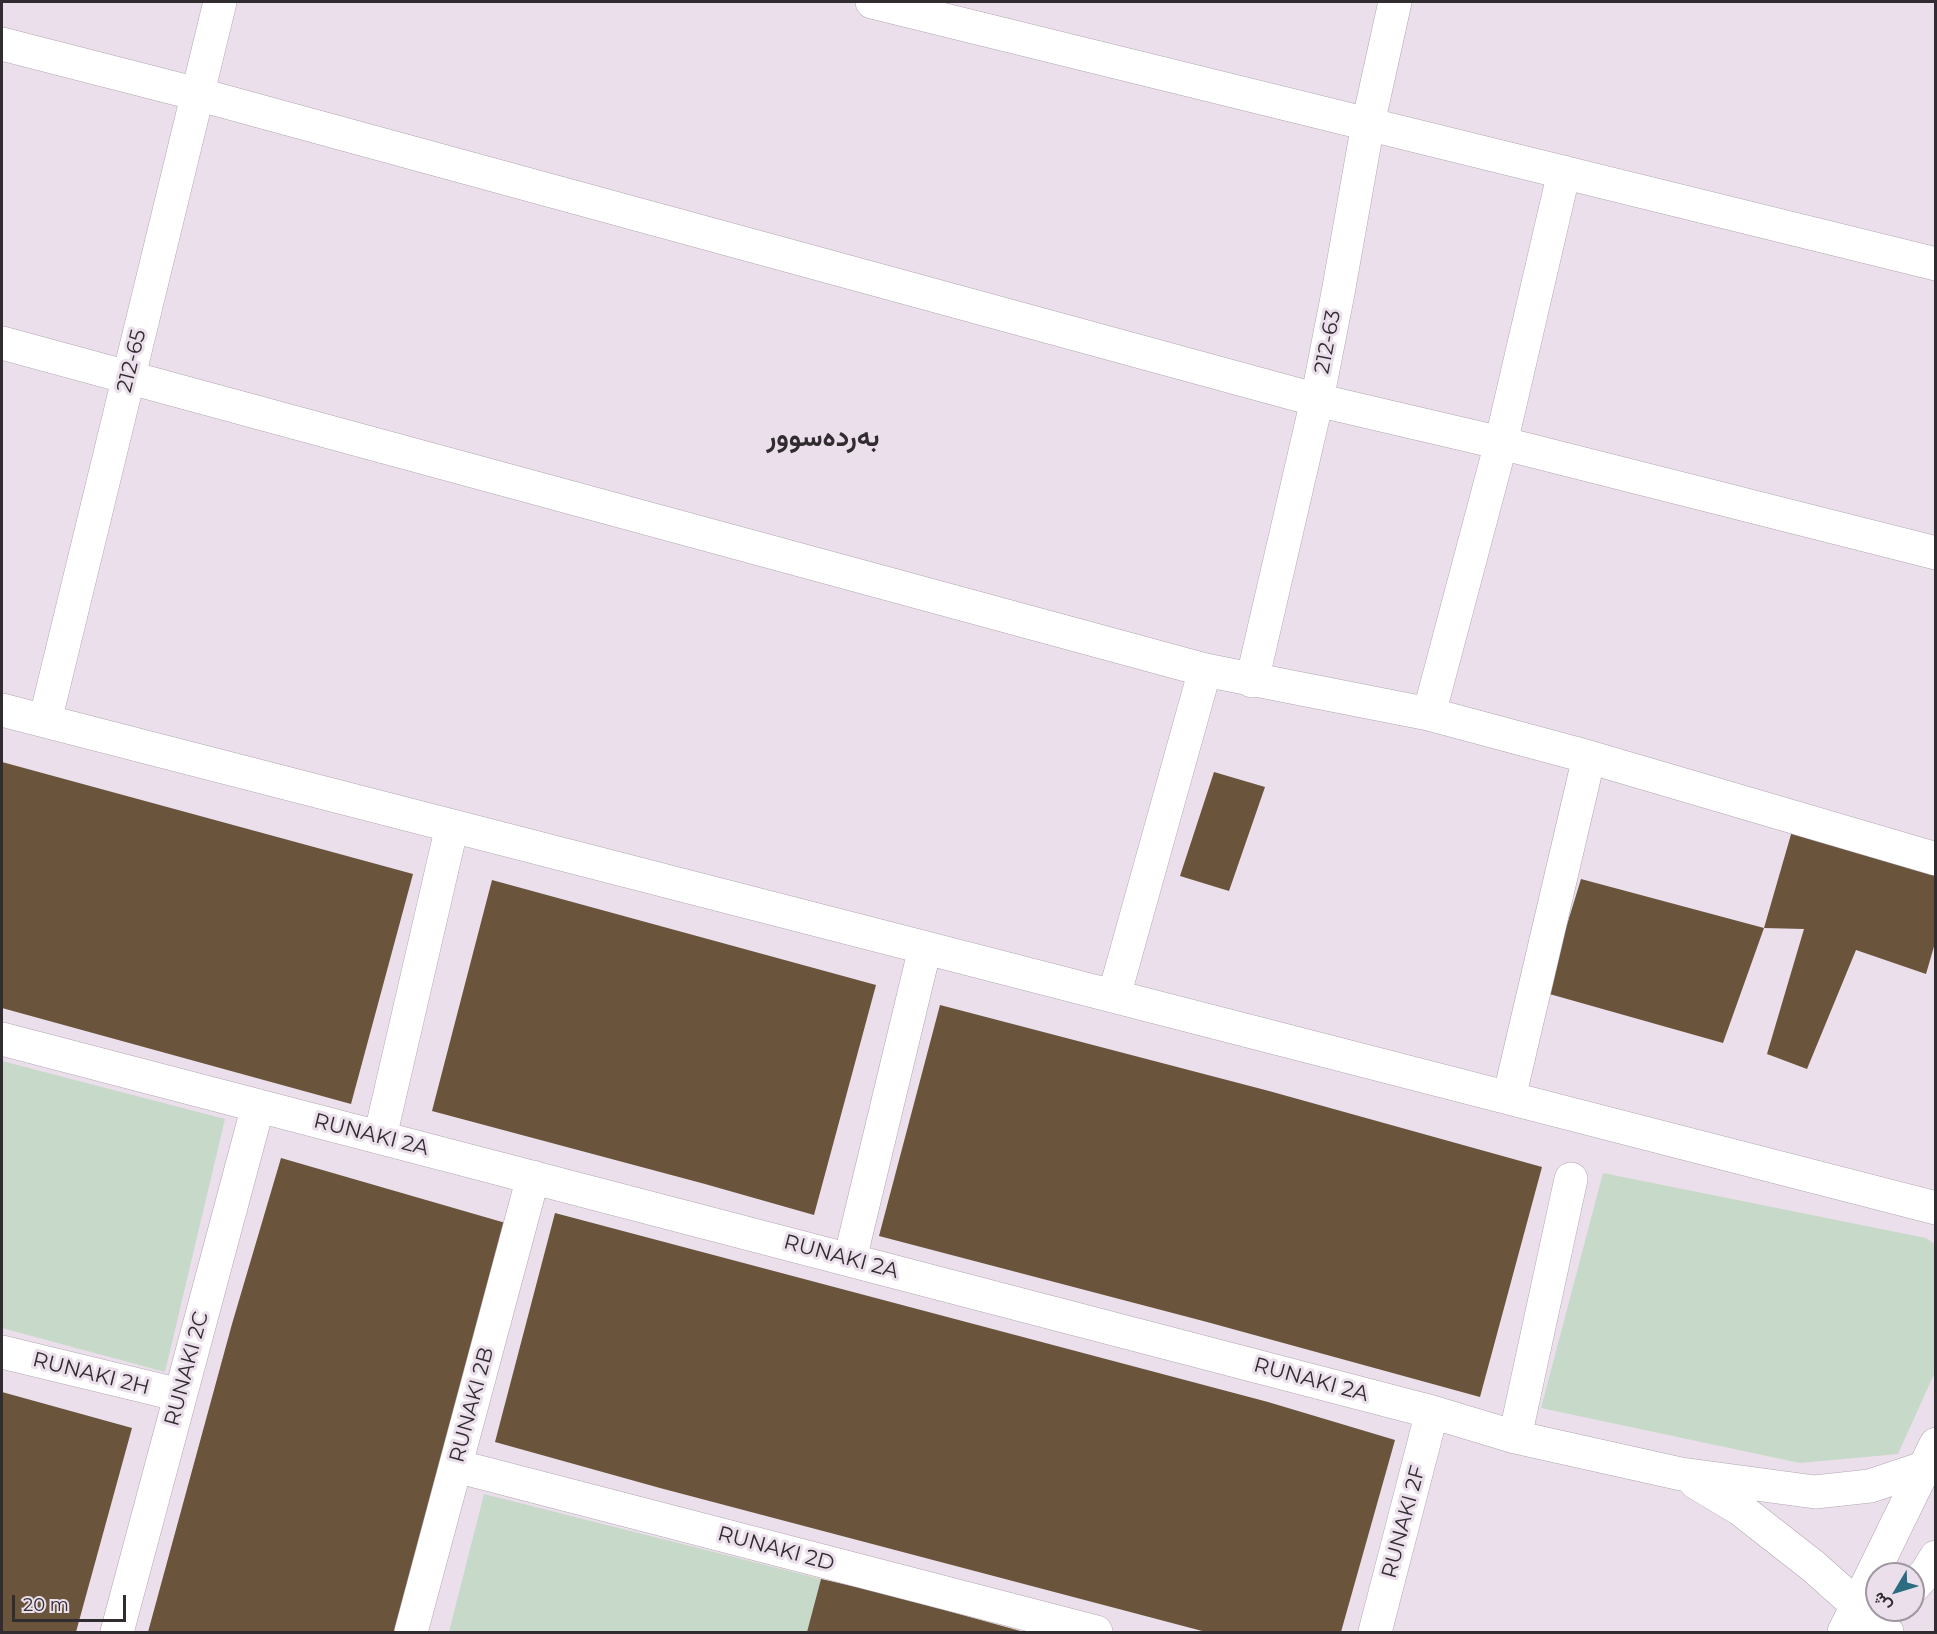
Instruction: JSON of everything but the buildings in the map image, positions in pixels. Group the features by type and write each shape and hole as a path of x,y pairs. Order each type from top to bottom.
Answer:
{"street":[{"name":"212-65","path":"45,721 220,2"},
{"path":"872,2 1935,264"},
{"name":"212-63","path":"1252,681 1317,400 1368,124 1395,2"},
{"path":"2,44 197,94 1317,400 1933,544"},
{"path":"1430,714 1501,443 1564,172"},
{"path":"2,343 1205,670 1430,714 1588,757 1935,859"},
{"path":"1114,996 1205,670"},
{"path":"2,710 1935,1208"},
{"path":"1509,1098 1588,757"},
{"path":"380,1137 452,826"},
{"path":"850,1259 925,948"},
{"name":"RUNAKI 2A","path":"2,1039 1432,1412 1515,1437 1681,1474"},
{"name":"RUNAKI 2C","path":"117,1632 258,1106"},
{"name":"RUNAKI 2B","path":"411,1632 533,1177"},
{"path":"1515,1437 1571,1179"},
{"name":"RUNAKI 2H","path":"2,1352 180,1395"},
{"name":"RUNAKI 2F","path":"1375,1632 1432,1412"},
{"path":"1681,1474 1815,1492 1870,1486 1930,1456"},
{"path":"1859,1614 1930,1456"},
{"name":"RUNAKI 2D","path":"456,1466 1096,1632"},
{"path":"1681,1474 1740,1509 1813,1566 1859,1614 1887,1632"},
{"path":"1925,1575 1935,1557"}],"green space":[{"path":"2,1061 225,1119 165,1372 2,1328"},
{"path":"1603,1173 1926,1238 1935,1244 1935,1372 1898,1454 1800,1463 1541,1408"},
{"path":"484,1494 821,1579 807,1632 449,1632"}],"district":[{"name":"بەردەسوور","path":"823,438"}]}
